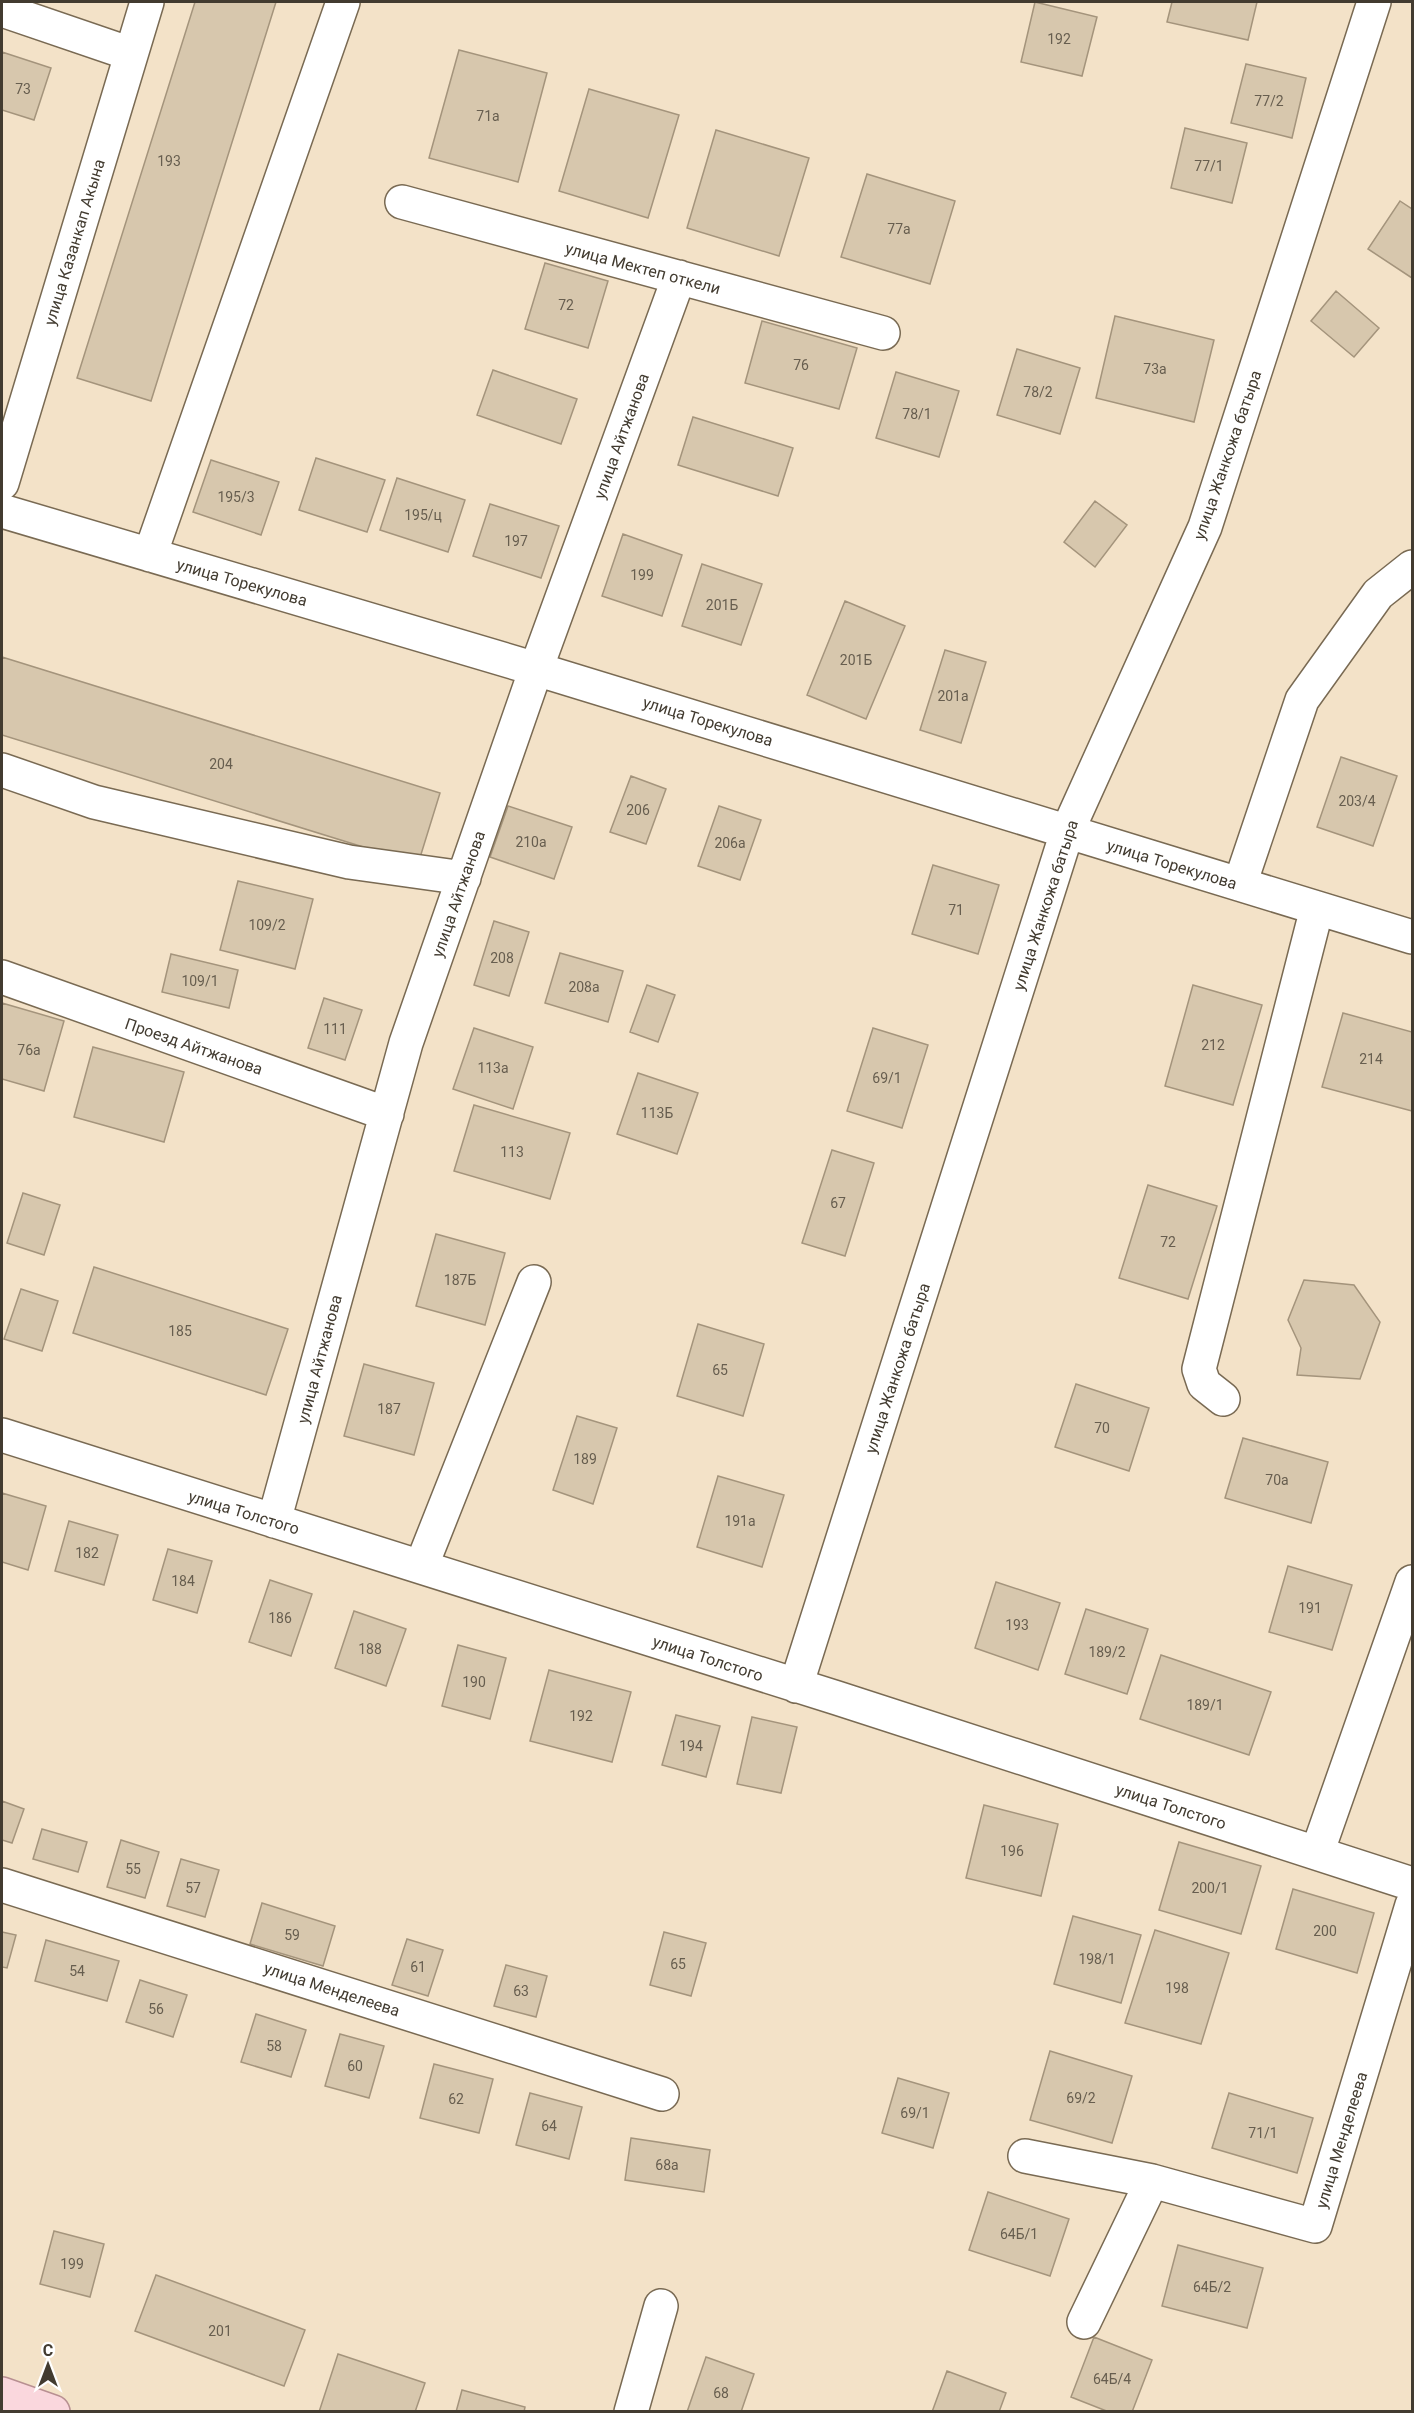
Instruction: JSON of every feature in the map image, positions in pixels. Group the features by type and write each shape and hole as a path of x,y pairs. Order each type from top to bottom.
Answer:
{"main road":[{"path":"2,2394 53,2412"}],"street":[{"name":"улица Казанкап Акына","path":"2,483 147,2"},
{"path":"150,555 343,2"},
{"name":"улица Жанкожа батыра","path":"796,1686 1067,832 1205,527 1374,2"},
{"path":"2,10 131,54"},
{"name":"улица Мектеп откели","path":"402,202 883,333"},
{"name":"улица Айтжанова","path":"274,1521 406,1043 536,669 679,278"},
{"name":"улица Торекулова","path":"2,511 536,669 1413,937"},
{"path":"1240,884 1302,700 1378,594 1413,567"},
{"path":"2,770 94,802 349,862 464,878"},
{"path":"1223,1399 1204,1384 1199,1369 1317,908"},
{"name":"Проезд Айтжанова","path":"2,977 387,1114"},
{"path":"421,1567 534,1282"},
{"name":"улица Толстого","path":"2,1436 796,1686 1413,1884"},
{"path":"1317,1853 1413,1582"},
{"name":"улица Менделеева","path":"2,1885 662,2094"},
{"name":"улица Менделеева","path":"1024,2156 1152,2181 1315,2226 1413,1905"},
{"path":"1084,2322 1152,2181"},
{"path":"631,2412 661,2306"}],"building":[{"path":"195,2 276,2 151,401 77,378"},
{"path":"1035,2 1097,17 1082,76 1021,62"},
{"path":"1172,2 1257,2 1248,40 1167,22"},
{"path":"459,50 547,73 518,182 429,158"},
{"path":"2,52 51,68 34,120 2,110"},
{"path":"1246,64 1306,78 1292,138 1231,123"},
{"path":"589,89 679,115 648,218 559,191"},
{"path":"1185,128 1247,143 1232,203 1171,188"},
{"path":"716,130 809,158 779,256 687,228"},
{"path":"867,174 955,201 930,284 841,257"},
{"path":"1400,201 1412,209 1412,278 1368,249"},
{"path":"545,263 608,281 588,348 525,329"},
{"path":"1336,291 1379,328 1354,357 1311,321"},
{"path":"1115,316 1214,340 1194,422 1096,398"},
{"path":"762,321 857,348 839,409 745,383"},
{"path":"1017,349 1080,368 1060,434 997,415"},
{"path":"493,370 577,399 561,444 477,415"},
{"path":"896,372 959,391 939,457 876,438"},
{"path":"693,417 793,448 778,496 678,465"},
{"path":"316,458 385,480 367,532 299,510"},
{"path":"211,460 279,482 261,535 193,512"},
{"path":"397,478 465,500 448,552 380,530"},
{"path":"1095,501 1127,525 1095,567 1064,542"},
{"path":"490,504 559,526 541,578 473,556"},
{"path":"623,534 682,555 662,616 602,596"},
{"path":"702,564 762,584 741,645 682,626"},
{"path":"845,601 905,626 866,719 807,695"},
{"path":"945,650 986,662 961,743 920,730"},
{"path":"2,657 440,793 418,864 2,735"},
{"path":"1341,757 1397,776 1373,846 1317,827"},
{"path":"631,776 666,789 646,844 610,832"},
{"path":"508,806 572,827 554,879 490,857"},
{"path":"719,806 761,820 740,880 698,866"},
{"path":"933,865 999,885 978,954 912,934"},
{"path":"238,881 313,899 295,969 220,950"},
{"path":"494,921 529,932 509,996 474,985"},
{"path":"560,953 623,971 608,1022 545,1003"},
{"path":"171,954 238,970 229,1008 162,992"},
{"path":"647,985 675,995 658,1042 630,1032"},
{"path":"1193,985 1262,1005 1233,1105 1165,1086"},
{"path":"324,998 362,1010 345,1060 308,1048"},
{"path":"2,1003 64,1021 44,1091 2,1079"},
{"path":"1343,1013 1412,1032 1412,1111 1322,1087"},
{"path":"474,1028 533,1047 513,1109 453,1089"},
{"path":"873,1028 928,1045 902,1128 847,1111"},
{"path":"93,1047 184,1072 164,1142 74,1117"},
{"path":"638,1073 698,1093 677,1154 617,1134"},
{"path":"474,1105 570,1133 550,1199 454,1171"},
{"path":"832,1150 874,1163 845,1256 802,1243"},
{"path":"1148,1185 1217,1206 1188,1299 1119,1278"},
{"path":"23,1193 60,1205 44,1255 7,1243"},
{"path":"436,1234 505,1253 485,1325 416,1306"},
{"path":"94,1267 288,1329 266,1395 73,1333"},
{"path":"1304,1280 1354,1285 1380,1322 1360,1379 1297,1375 1301,1348 1288,1320"},
{"path":"21,1289 58,1301 42,1351 4,1339"},
{"path":"698,1324 764,1344 743,1416 677,1396"},
{"path":"364,1364 434,1383 414,1455 344,1436"},
{"path":"1076,1384 1149,1408 1129,1471 1055,1447"},
{"path":"577,1416 617,1428 593,1504 553,1490"},
{"path":"1243,1438 1328,1462 1311,1523 1225,1498"},
{"path":"718,1476 784,1495 762,1567 697,1547"},
{"path":"2,1493 46,1506 28,1570 2,1562"},
{"path":"69,1521 118,1535 104,1585 55,1571"},
{"path":"168,1549 212,1561 197,1613 153,1600"},
{"path":"1288,1566 1352,1585 1332,1650 1269,1632"},
{"path":"270,1580 312,1594 291,1656 249,1642"},
{"path":"996,1582 1060,1603 1038,1670 975,1648"},
{"path":"1086,1609 1148,1629 1127,1694 1065,1674"},
{"path":"354,1611 406,1629 386,1686 335,1668"},
{"path":"458,1645 506,1658 490,1719 442,1706"},
{"path":"1161,1655 1271,1692 1249,1755 1140,1719"},
{"path":"549,1670 631,1692 612,1762 530,1741"},
{"path":"676,1715 720,1726 706,1777 662,1765"},
{"path":"752,1717 797,1727 781,1793 737,1784"},
{"path":"2,1801 24,1809 12,1843 2,1840"},
{"path":"984,1805 1058,1824 1041,1896 966,1878"},
{"path":"42,1829 87,1842 78,1872 33,1859"},
{"path":"121,1840 159,1852 145,1898 107,1887"},
{"path":"1179,1842 1261,1866 1241,1934 1159,1910"},
{"path":"181,1859 219,1870 205,1917 167,1906"},
{"path":"1293,1889 1374,1913 1357,1973 1276,1949"},
{"path":"262,1903 335,1926 323,1966 250,1944"},
{"path":"1073,1916 1141,1935 1121,2003 1054,1984"},
{"path":"1155,1930 1229,1953 1201,2044 1125,2023"},
{"path":"2,1932 16,1935 7,1968 2,1967"},
{"path":"664,1932 706,1943 691,1996 650,1985"},
{"path":"407,1939 443,1950 428,1996 392,1985"},
{"path":"46,1940 119,1961 107,2001 35,1981"},
{"path":"506,1965 547,1976 536,2017 494,2006"},
{"path":"140,1980 187,1995 173,2037 126,2022"},
{"path":"256,2014 306,2030 291,2077 241,2062"},
{"path":"340,2034 384,2046 369,2098 325,2086"},
{"path":"1050,2051 1132,2076 1112,2143 1030,2120"},
{"path":"434,2064 493,2079 479,2133 420,2118"},
{"path":"898,2078 949,2093 933,2148 882,2133"},
{"path":"530,2093 582,2107 569,2159 516,2145"},
{"path":"1229,2093 1313,2118 1297,2173 1212,2148"},
{"path":"631,2138 710,2150 704,2192 625,2180"},
{"path":"988,2192 1069,2219 1050,2276 969,2250"},
{"path":"54,2231 104,2244 90,2297 40,2284"},
{"path":"1178,2245 1263,2268 1247,2328 1162,2306"},
{"path":"156,2275 305,2330 284,2386 135,2331"},
{"path":"1094,2337 1152,2360 1132,2412 1109,2412 1071,2397"},
{"path":"338,2354 425,2383 415,2412 319,2412"},
{"path":"706,2357 754,2374 741,2412 687,2412"},
{"path":"947,2371 1006,2393 999,2412 932,2412"},
{"path":"462,2390 525,2407 524,2412 456,2412"}]}
